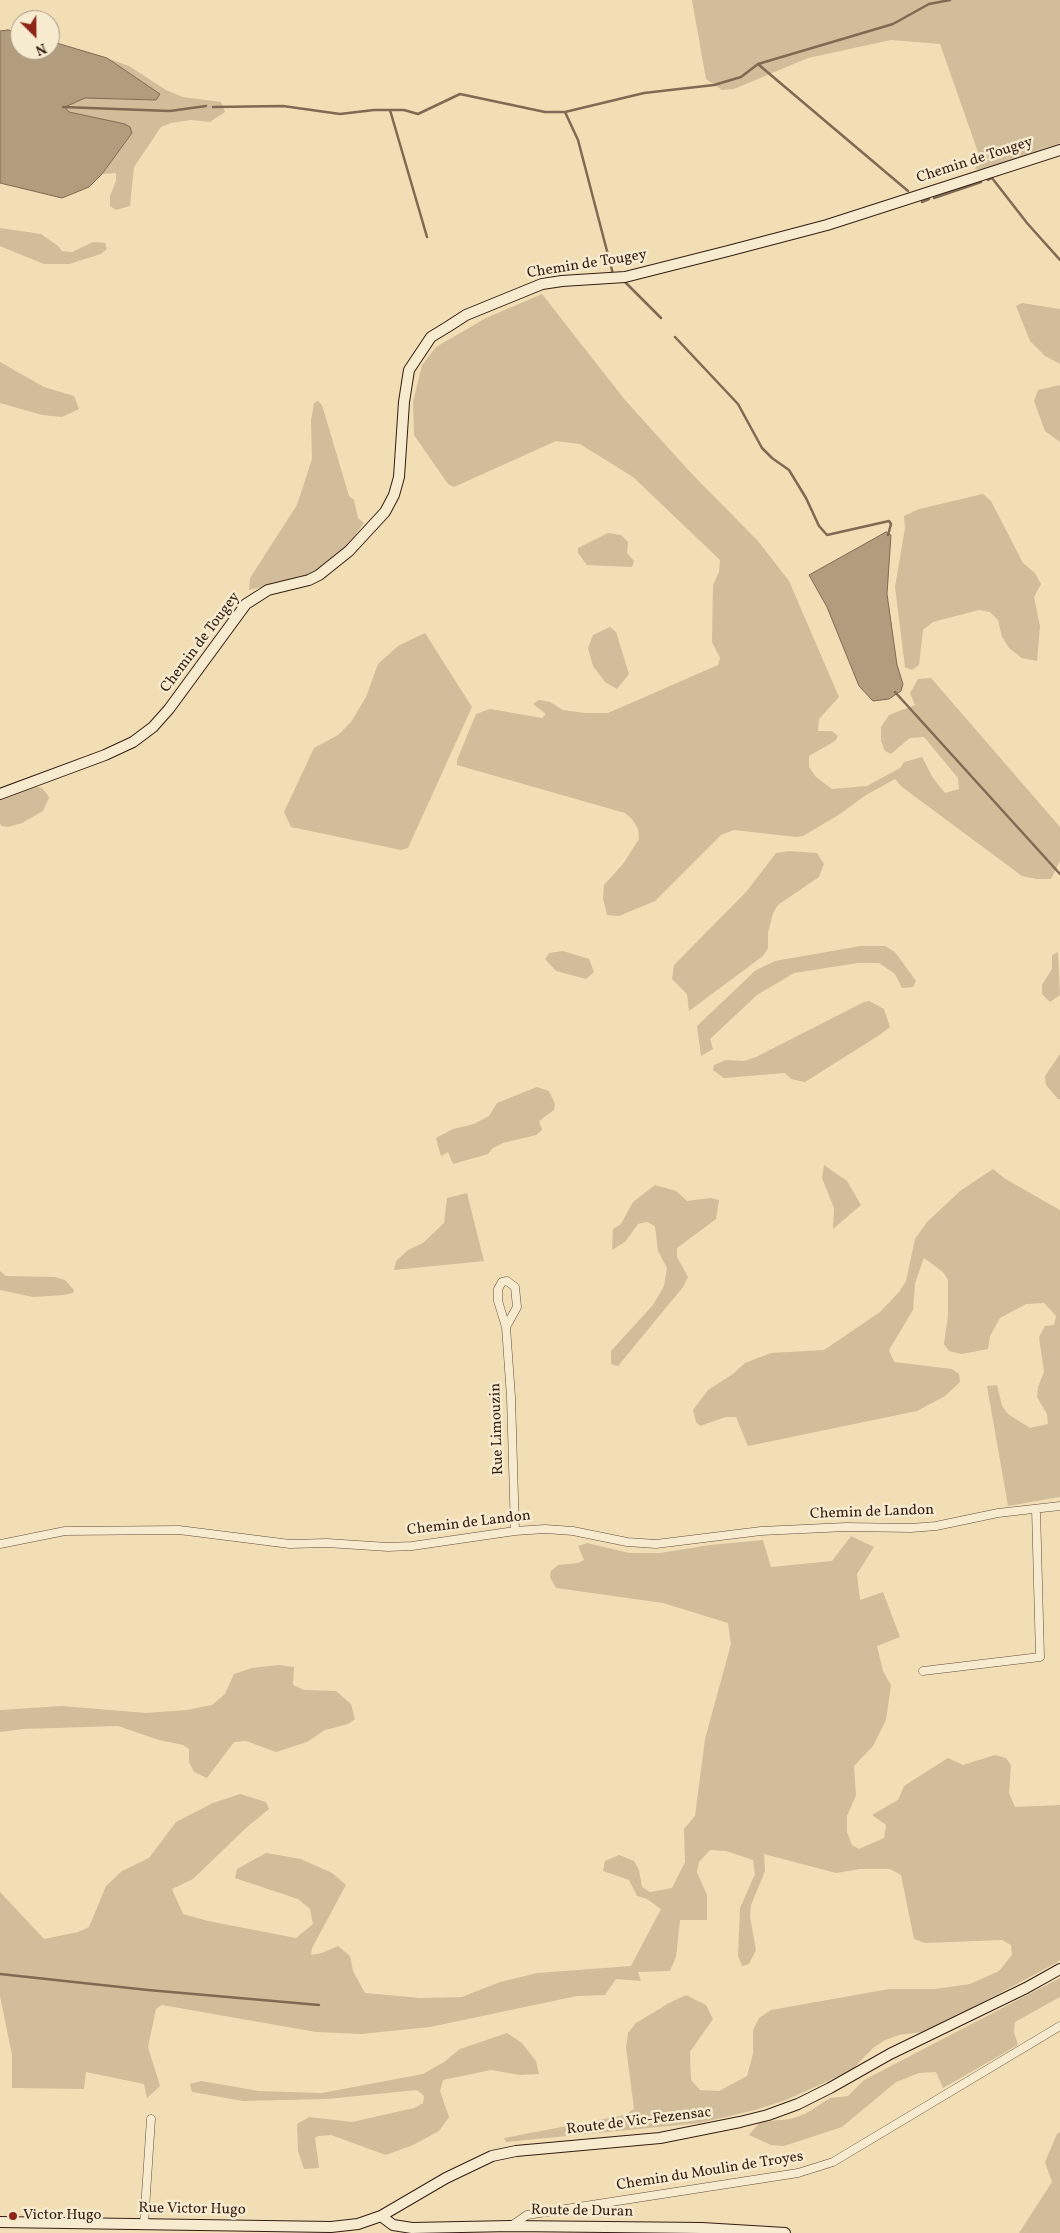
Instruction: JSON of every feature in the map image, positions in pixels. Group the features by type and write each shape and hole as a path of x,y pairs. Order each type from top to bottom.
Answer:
{"street":[{"name":"Chemin de Tougey","path":"0,794 105,755 134,742 169,709 246,604 268,590 318,576 349,551 385,512 394,495 399,477 404,402 409,370 432,337 449,326 474,312 542,284 562,281 625,278 827,225 1060,150"},
{"name":"Rue Limouzin","path":"506,1327 517,1307 515,1287 507,1281 502,1282 498,1289 498,1301 506,1327 512,1397 515,1531"},
{"name":"Chemin de Landon","path":"0,1544 65,1531 179,1530 290,1544 327,1543 388,1547 412,1546 515,1531 573,1531 626,1542 656,1544 770,1531 846,1526 910,1528 1060,1506"},
{"path":"923,1671 1040,1656 1036,1509"},
{"name":"Route de Vic-Fezensac","path":"381,2216 446,2178 492,2156 516,2151 660,2138 768,2115 814,2096 890,2054 1026,1988 1060,1969"},
{"name":"Chemin du Moulin de Troyes","path":"511,2226 527,2215 798,2173 833,2162 1060,2026"},
{"path":"144,2224 151,2119"},
{"name":"Rue Victor Hugo","path":"0,2222 331,2228 358,2224 381,2216"},
{"name":"Route de Duran","path":"381,2216 393,2225 412,2228 511,2226 702,2228 785,2233"}],"shaded area":[{"path":"692,0 1060,0 1060,143 982,170 975,169 979,155 940,44 891,40 808,58 734,89 722,90 706,79"},
{"path":"10,30 10,60 60,60 60,44 107,58 160,94 156,100 85,98 65,107 69,112 125,124 130,127 132,133 102,174 89,187 62,198 0,183 0,31"},
{"path":"107,58 129,66 166,90 183,97 221,102 225,112 210,122 191,120 171,123 161,127 134,167 130,206 116,210 110,206 110,196 116,181 116,173 102,174 132,133 130,127 125,124 69,112 65,107 85,98 150,100 156,99 159,94"},
{"path":"0,228 41,234 62,251 72,252 93,242 105,243 107,249 101,254 69,264 44,264 0,246"},
{"path":"542,294 625,400 691,473 758,541 789,581 839,697 819,719 818,731 832,731 838,736 835,741 809,756 809,767 816,777 832,789 867,786 900,768 904,762 922,757 933,778 945,793 959,789 958,778 924,737 910,738 891,754 885,751 881,741 881,727 889,715 915,705 910,693 918,679 931,678 1060,827 1060,861 1051,879 1022,876 902,787 895,779 866,795 840,814 803,836 796,837 734,830 721,835 655,901 619,916 607,915 603,898 604,885 623,864 639,839 638,829 632,819 625,813 457,765 457,760 476,714 490,709 542,718 546,714 533,704 539,700 550,702 563,710 585,713 608,713 718,665 720,658 712,642 713,585 719,572 720,560 633,477 580,444 556,441 454,487 448,484 414,435 413,402 422,365 436,347 486,318"},
{"path":"1022,303 1060,309 1060,364 1045,356 1030,341 1016,306"},
{"path":"0,362 44,387 74,396 79,409 62,417 42,415 0,403"},
{"path":"1060,385 1060,442 1045,431 1034,401 1038,390"},
{"path":"318,401 322,405 349,496 354,500 358,518 364,523 346,548 321,568 303,577 249,590 250,578 297,505 312,459 311,421 314,403"},
{"path":"983,494 991,501 1023,563 1035,573 1041,584 1034,597 1040,626 1037,661 1022,658 1009,648 1002,637 998,620 990,612 979,610 933,622 923,630 919,665 912,670 905,667 895,587 905,528 904,516 919,509"},
{"path":"886,532 891,535 887,594 897,665 903,684 901,691 889,699 873,701 859,686 827,607 809,575"},
{"path":"608,533 621,535 628,542 627,553 634,561 632,567 587,565 578,553 578,548"},
{"path":"610,627 616,632 629,674 617,689 605,682 593,666 588,648 593,635"},
{"path":"425,633 472,707 408,848 401,850 291,827 284,812 314,748 338,735 351,722 366,697 378,664 398,646"},
{"path":"34,786 42,788 49,798 43,811 22,823 8,827 2,826 0,824 0,799"},
{"path":"790,851 817,853 824,864 819,877 778,905 773,913 768,933 768,948 763,956 689,1011 687,994 672,979 674,965 747,891 776,853"},
{"path":"861,946 885,946 895,952 916,981 913,987 902,988 895,974 879,963 858,963 794,973 757,995 710,1039 713,1049 701,1056 697,1026 756,970 775,961"},
{"path":"563,951 589,959 594,972 586,979 556,971 545,959 549,953"},
{"path":"1058,952 1060,995 1050,1002 1042,994 1042,985 1052,969 1052,955"},
{"path":"869,1001 884,1009 890,1027 805,1082 791,1079 785,1073 724,1078 713,1070 714,1065 726,1060 744,1061 756,1057"},
{"path":"1060,1054 1060,1099 1058,1099 1046,1085 1045,1076"},
{"path":"537,1087 549,1091 555,1104 554,1110 539,1121 542,1130 536,1135 503,1143 493,1148 488,1154 453,1164 448,1152 441,1156 436,1138 453,1129 474,1124 489,1116 497,1103"},
{"path":"824,1165 847,1181 861,1205 833,1229 834,1208 822,1178"},
{"path":"993,1169 1004,1178 1060,1210 1060,1497 1008,1506 987,1386 997,1385 1002,1406 1008,1414 1030,1428 1048,1424 1047,1414 1037,1397 1038,1387 1044,1372 1039,1337 1045,1326 1054,1325 1056,1316 1044,1303 1026,1304 1000,1318 990,1336 988,1349 962,1354 949,1351 944,1344 948,1315 948,1280 943,1272 924,1258 915,1283 913,1310 889,1350 894,1362 952,1369 959,1374 960,1382 945,1396 917,1411 748,1446 736,1417 726,1417 700,1426 696,1422 693,1410 708,1390 733,1374 745,1363 771,1353 824,1350 880,1312 899,1292 906,1281 915,1239 927,1222 960,1191"},
{"path":"655,1185 676,1191 687,1201 711,1198 719,1200 716,1219 677,1248 677,1257 688,1277 683,1287 618,1366 611,1364 611,1351 653,1305 664,1286 667,1268 658,1251 655,1226 647,1222 638,1224 625,1242 612,1250 613,1229 621,1224 633,1202"},
{"path":"467,1193 484,1261 394,1270 396,1261 408,1250 423,1243 444,1223 447,1198"},
{"path":"0,1271 6,1276 55,1277 65,1280 74,1290 73,1293 64,1295 33,1297 0,1290"},
{"path":"851,1536 874,1547 857,1574 860,1600 883,1592 900,1637 877,1646 883,1671 891,1685 886,1720 873,1746 854,1766 856,1795 847,1816 847,1832 852,1845 859,1849 884,1838 886,1825 872,1815 898,1800 904,1786 948,1758 963,1765 995,1755 1006,1758 1011,1765 1009,1793 1015,1807 1060,1805 1060,1960 1056,1963 929,2031 899,2035 885,2040 873,2048 852,2070 786,2100 755,2110 700,2123 506,2142 504,2138 625,2115 634,2109 626,2047 628,2033 636,2023 686,1995 706,2005 713,2019 690,2052 691,2080 700,2090 719,2091 747,2076 753,2054 753,2030 759,2018 771,2010 889,1989 935,1989 970,1984 999,1971 1012,1955 1011,1945 1002,1940 925,1943 914,1939 901,1875 890,1869 860,1869 836,1873 764,1854 765,1871 751,1905 750,1917 756,1950 749,1964 742,1966 738,1956 740,1908 755,1874 753,1860 726,1851 710,1850 699,1862 697,1872 707,1895 707,1920 680,1920 676,1957 670,1971 638,1972 641,1981 616,1979 605,1995 577,1996 430,2027 361,2034 316,2032 162,2005 156,2009 148,2047 160,2086 147,2098 144,2084 86,2072 84,2089 12,2088 12,2055 0,1996 0,1892 44,1939 78,1932 89,1927 106,1886 122,1871 149,1858 176,1822 213,1803 240,1794 266,1802 269,1809 247,1827 193,1879 172,1889 183,1914 208,1921 296,1938 313,1924 310,1909 298,1899 235,1878 237,1869 266,1853 301,1859 332,1873 346,1885 312,1948 311,1955 322,1953 338,1946 350,1956 353,1971 365,1993 420,1998 462,1997 500,1982 537,1973 631,1966 661,1909 647,1899 637,1896 629,1880 603,1871 605,1861 619,1855 634,1861 639,1870 642,1887 650,1892 672,1888 685,1862 684,1829 695,1816 705,1739 731,1644 728,1623 663,1603 556,1588 550,1577 551,1571 558,1565 578,1563 584,1560 578,1546 587,1543 629,1553 660,1553 710,1545 763,1540 771,1567 832,1561"},
{"path":"279,1665 294,1667 293,1685 304,1690 336,1691 351,1704 355,1719 348,1724 325,1730 307,1742 276,1752 246,1741 234,1742 207,1778 194,1772 189,1762 189,1749 183,1745 159,1740 118,1726 23,1729 0,1732 0,1710 62,1706 146,1713 187,1710 212,1705 225,1694 234,1674 252,1668"},
{"path":"1060,1978 1060,1997 1015,2022 1014,2032 1018,2045 943,2088 936,2072 919,2073 896,2082 842,2127 784,2146 771,2145 749,2135 760,2122 790,2119 805,2114 830,2098 848,2096 864,2080"},
{"path":"507,2033 522,2043 536,2061 539,2074 520,2075 491,2070 443,2080 440,2091 449,2117 439,2131 413,2145 386,2155 331,2135 318,2136 315,2138 319,2168 304,2169 298,2151 297,2124 309,2117 352,2122 414,2108 423,2103 424,2096 417,2090 327,2099 243,2101 192,2092 190,2084 201,2081 259,2091 322,2093 423,2074 444,2062 460,2049"},
{"path":"1060,2132 1060,2233 1019,2233 1052,2182 1045,2162 1057,2134"}],"waterway":[{"path":"213,107 283,106 340,114 374,110 404,110 418,114 460,94 545,112 565,112 644,93 714,85 741,77 758,64 893,24 929,4 950,0"},
{"path":"759,65 908,191"},
{"path":"63,107 170,111 206,106"},
{"path":"390,110 427,237"},
{"path":"565,112 578,140 613,274"},
{"path":"988,180 992,178 1027,223 1060,260"},
{"path":"934,198 981,182"},
{"path":"922,202 929,199"},
{"path":"623,280 661,318"},
{"path":"675,337 738,404 762,448 789,470 806,498 819,526 827,535 889,521 891,524 888,535"},
{"path":"895,692 1060,874"},
{"path":"0,1974 148,1990 319,2005"}],"place":[{"name":"Victor Hugo","path":"13,2216"}]}
